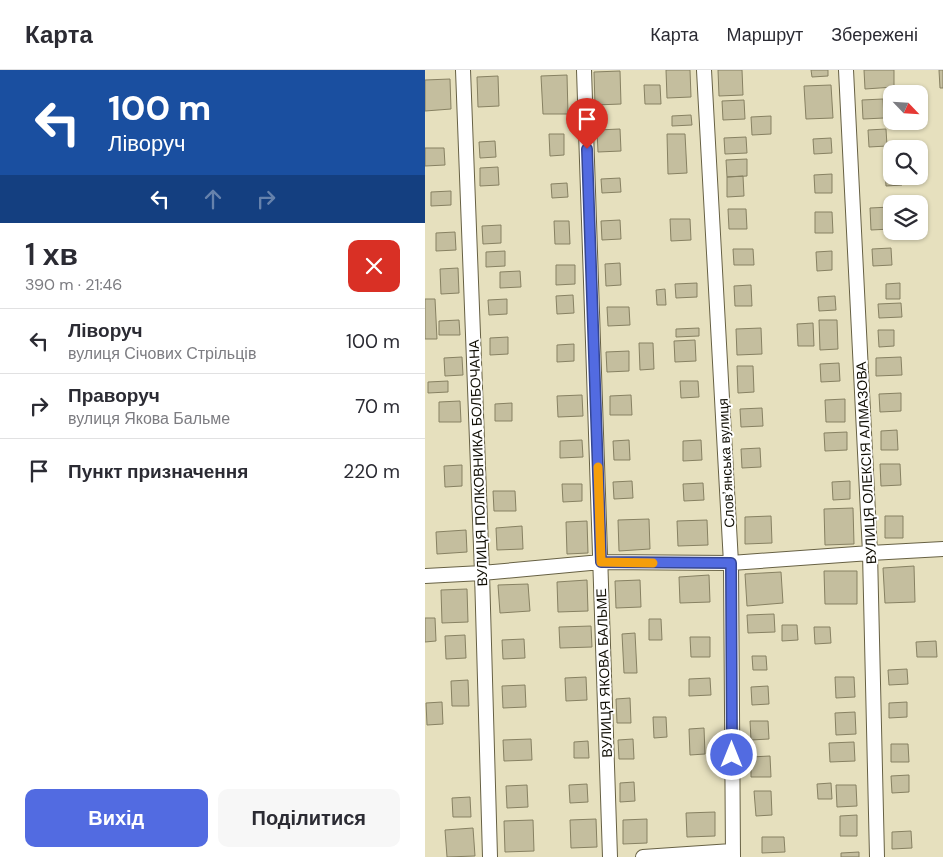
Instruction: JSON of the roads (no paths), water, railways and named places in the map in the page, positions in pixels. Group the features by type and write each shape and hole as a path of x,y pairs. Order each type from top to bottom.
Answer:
{"street":[{"name":"ВУЛИЦЯ ПОЛКОВНИКА БОЛБОЧАНА","path":"463,70 483,573 490,857"},
{"name":"ВУЛИЦЯ ЯКОВА БАЛЬМЕ","path":"585,70 610,857"},
{"name":"Словʼянська вулиця","path":"704,70 731,563 732,854"},
{"name":"ВУЛИЦЯ ОЛЕКСІЯ АЛМАЗОВА","path":"846,70 870,553 877,857"},
{"path":"425,576 483,573 601,562 731,563 943,549"},
{"path":"643,857 732,854"}]}
